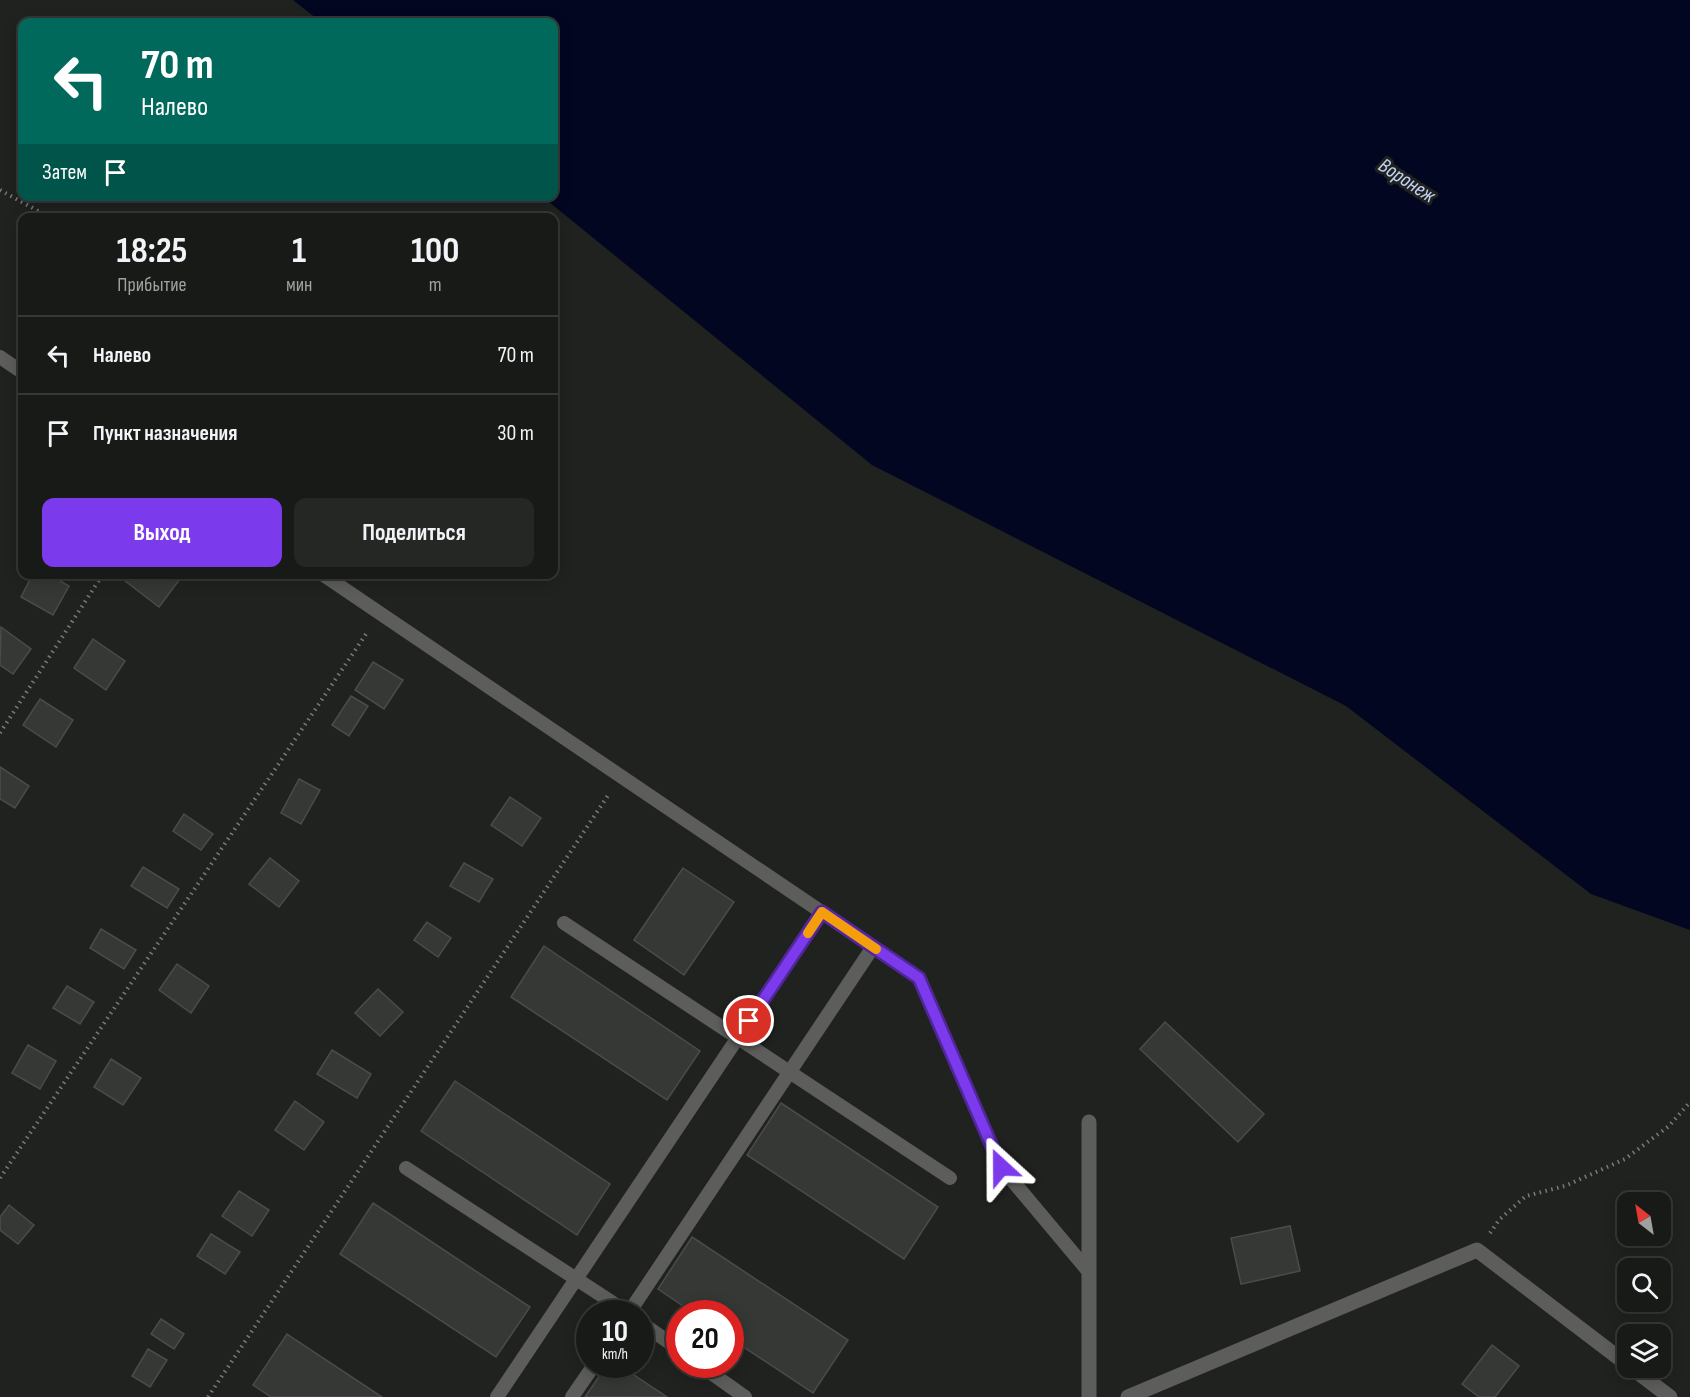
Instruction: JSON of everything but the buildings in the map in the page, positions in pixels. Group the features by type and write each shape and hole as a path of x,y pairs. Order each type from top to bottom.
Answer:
{"street":[{"path":"1089,1122 1089,1397"},
{"path":"1128,1397 1477,1250 1617,1357"},
{"path":"1645,1378 1670,1397"}],"lane":[{"path":"0,357 18,369"},
{"path":"329,579 919,978 1001,1167 1089,1272"},
{"path":"497,1397 822,912"},
{"path":"564,923 950,1178"},
{"path":"638,1300 873,947"},
{"path":"406,1168 608,1300"},
{"path":"572,1397 585,1378"},
{"path":"718,1378 745,1397"}],"path":[{"path":"0,190 18,200"},
{"path":"20,201 42,213"},
{"path":"0,733 100,579"},
{"path":"0,1178 380,613"},
{"path":"208,1397 621,776"},
{"path":"1477,1250 1499,1220 1527,1196 1565,1186 1625,1159 1669,1126 1690,1102"}],"water":[{"name":"Воронеж","path":"293,0 1690,0 1690,930 1591,894 1346,706 872,465 548,201 558,201 558,18 316,18"}],"slow traffic":[{"path":"808,933 822,912 876,949"}],"route":[{"path":"749,1021 822,912 919,978 1001,1167"}]}
